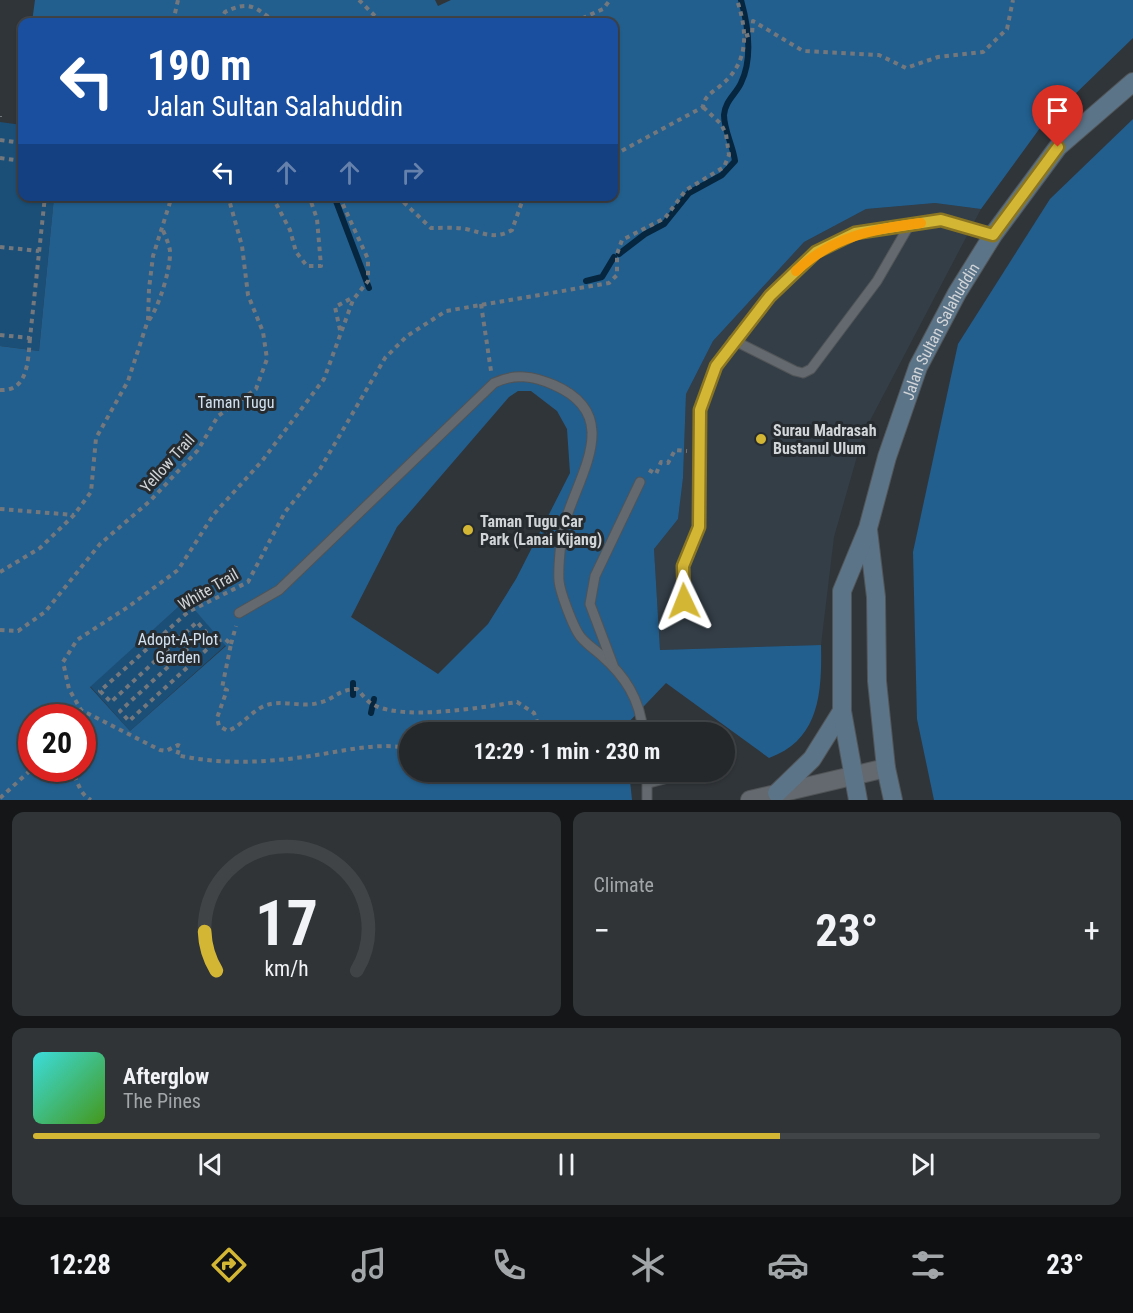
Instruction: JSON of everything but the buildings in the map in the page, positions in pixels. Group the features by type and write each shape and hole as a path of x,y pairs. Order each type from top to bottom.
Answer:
{"street":[{"name":"Jalan Sultan Salahuddin","path":"858,800 842,711 842,591 868,528 887,457 918,368 957,293 993,235 1058,147 1133,82"},
{"name":"Jalan Sultan Salahuddin","path":"868,528 876,597 877,681 886,768 893,800"},
{"path":"777,794 812,759 842,711"},
{"path":"750,800 886,768"}],"lane":[{"path":"684,601 683,566 699,527 700,410 716,366 733,340 770,296 816,252 855,233 941,220 993,235"},
{"path":"733,340 795,371 803,373 811,369 877,281 910,224"},
{"path":"239,613 279,590 494,383 507,377 525,375 569,392 582,403 592,424 594,440 564,525 559,581 578,633 614,667 632,690 642,722"},
{"path":"614,667 590,604 595,576 640,482"},
{"path":"647,800 649,783 653,782"}],"path":[{"path":"174,18 178,0"},
{"path":"359,0 377,18"},
{"path":"583,18 603,9 610,0"},
{"path":"737,0 748,36"},
{"path":"618,154 703,107 706,98 736,71 742,60 753,21 803,51 879,55 906,68 938,57 983,52 1007,29 1013,0"},
{"path":"222,18 225,12 240,5 255,7 270,18"},
{"name":"White Trail","path":"538,722 534,712 517,702 471,709 419,712 374,705 357,689 349,689 319,703 273,703 262,707 238,727 228,731 219,726 217,717 227,690 222,688 231,644 225,639 220,639 129,721 120,711 206,632 197,622 111,702 100,691 188,612 248,582 285,512 320,469 385,358 407,336 446,311 609,283 617,274 616,254 622,240 665,218 687,190 724,167 729,155 726,135 721,124 703,107"},
{"path":"0,140 18,142"},
{"path":"0,158 18,160"},
{"path":"0,390 6,390 24,378 44,201"},
{"path":"0,572 40,548 74,515 91,492 96,438 128,381 148,321 153,256 170,201"},
{"name":"Yellow Trail","path":"0,630 18,631 45,612 99,544 150,501 198,450 218,416 256,389 267,359 264,341 248,296 242,246 229,201"},
{"path":"275,201 290,230 296,252 307,266 321,266 317,219 311,201"},
{"name":"White Trail","path":"341,201 368,259 368,281 353,300 324,379 262,461 214,514 178,570 77,640 63,662 69,689 81,710 160,750 166,751 178,745 180,746 177,755 217,761 269,760 322,754 363,746 399,748"},
{"path":"402,201 431,228 465,229 486,236 504,235 512,230 523,201"},
{"path":"148,321 157,309 168,270 170,251 162,227"},
{"path":"0,247 39,251"},
{"path":"340,331 335,307 350,299 353,300"},
{"path":"481,304 488,362 494,383"},
{"path":"0,335 30,338"},
{"path":"640,482 650,469 656,474 661,462 668,463 675,450 699,451"},
{"path":"0,509 74,515"},
{"path":"0,798 18,782"},
{"path":"78,782 80,792 91,800"}],"shaded area":[{"path":"935,203 981,209 864,432 834,537 821,645 660,650 654,549 678,519 683,478 686,394 713,341 804,242 866,209"}],"green space":[{"name":"Taman Tugu","path":"35,0 435,0 438,6 451,0 1133,0 1133,38 1040,128 981,209 935,203 866,209 804,242 713,341 686,394 683,478 678,519 654,549 660,650 821,645 818,696 808,726 799,739 786,750 769,758 735,733 735,722 720,722 666,683 629,722 399,722 399,782 630,782 632,800 0,800 0,346 39,351 54,201 618,201 618,18 33,18","holes":["518,391 531,391 557,411 567,429 570,473 516,579 488,624 438,674 351,617 397,527 509,397","186,600 226,646 130,731 90,687"]},
{"path":"1133,119 1133,800 934,800 917,719 913,552 958,344 1050,199"},
{"path":"0,122 18,124 18,201 54,201 39,351 0,346"},
{"name":"Adopt-A-Plot Garden","path":"186,600 226,645 130,731 90,686"}],"waterway":[{"path":"619,254 645,234 664,224 689,193 722,175 735,161 724,115 728,102 741,83 747,63 746,20 741,0"},
{"path":"336,201 369,288"},
{"path":"586,281 602,277 614,257"},
{"path":"353,683 353,695"},
{"path":"371,713 374,699"}],"slow traffic":[{"path":"796,271 816,252 855,233 921,223"}],"place":[{"name":"Surau Madrasah Bustanul Ulum","path":"761,439"},
{"name":"Taman Tugu Car Park (Lanai Kijang)","path":"468,530"}],"route":[{"path":"684,601 683,566 689,546 699,527 700,410 716,366 733,340 770,296 816,252 855,233 941,220 993,235 1058,147"}]}
